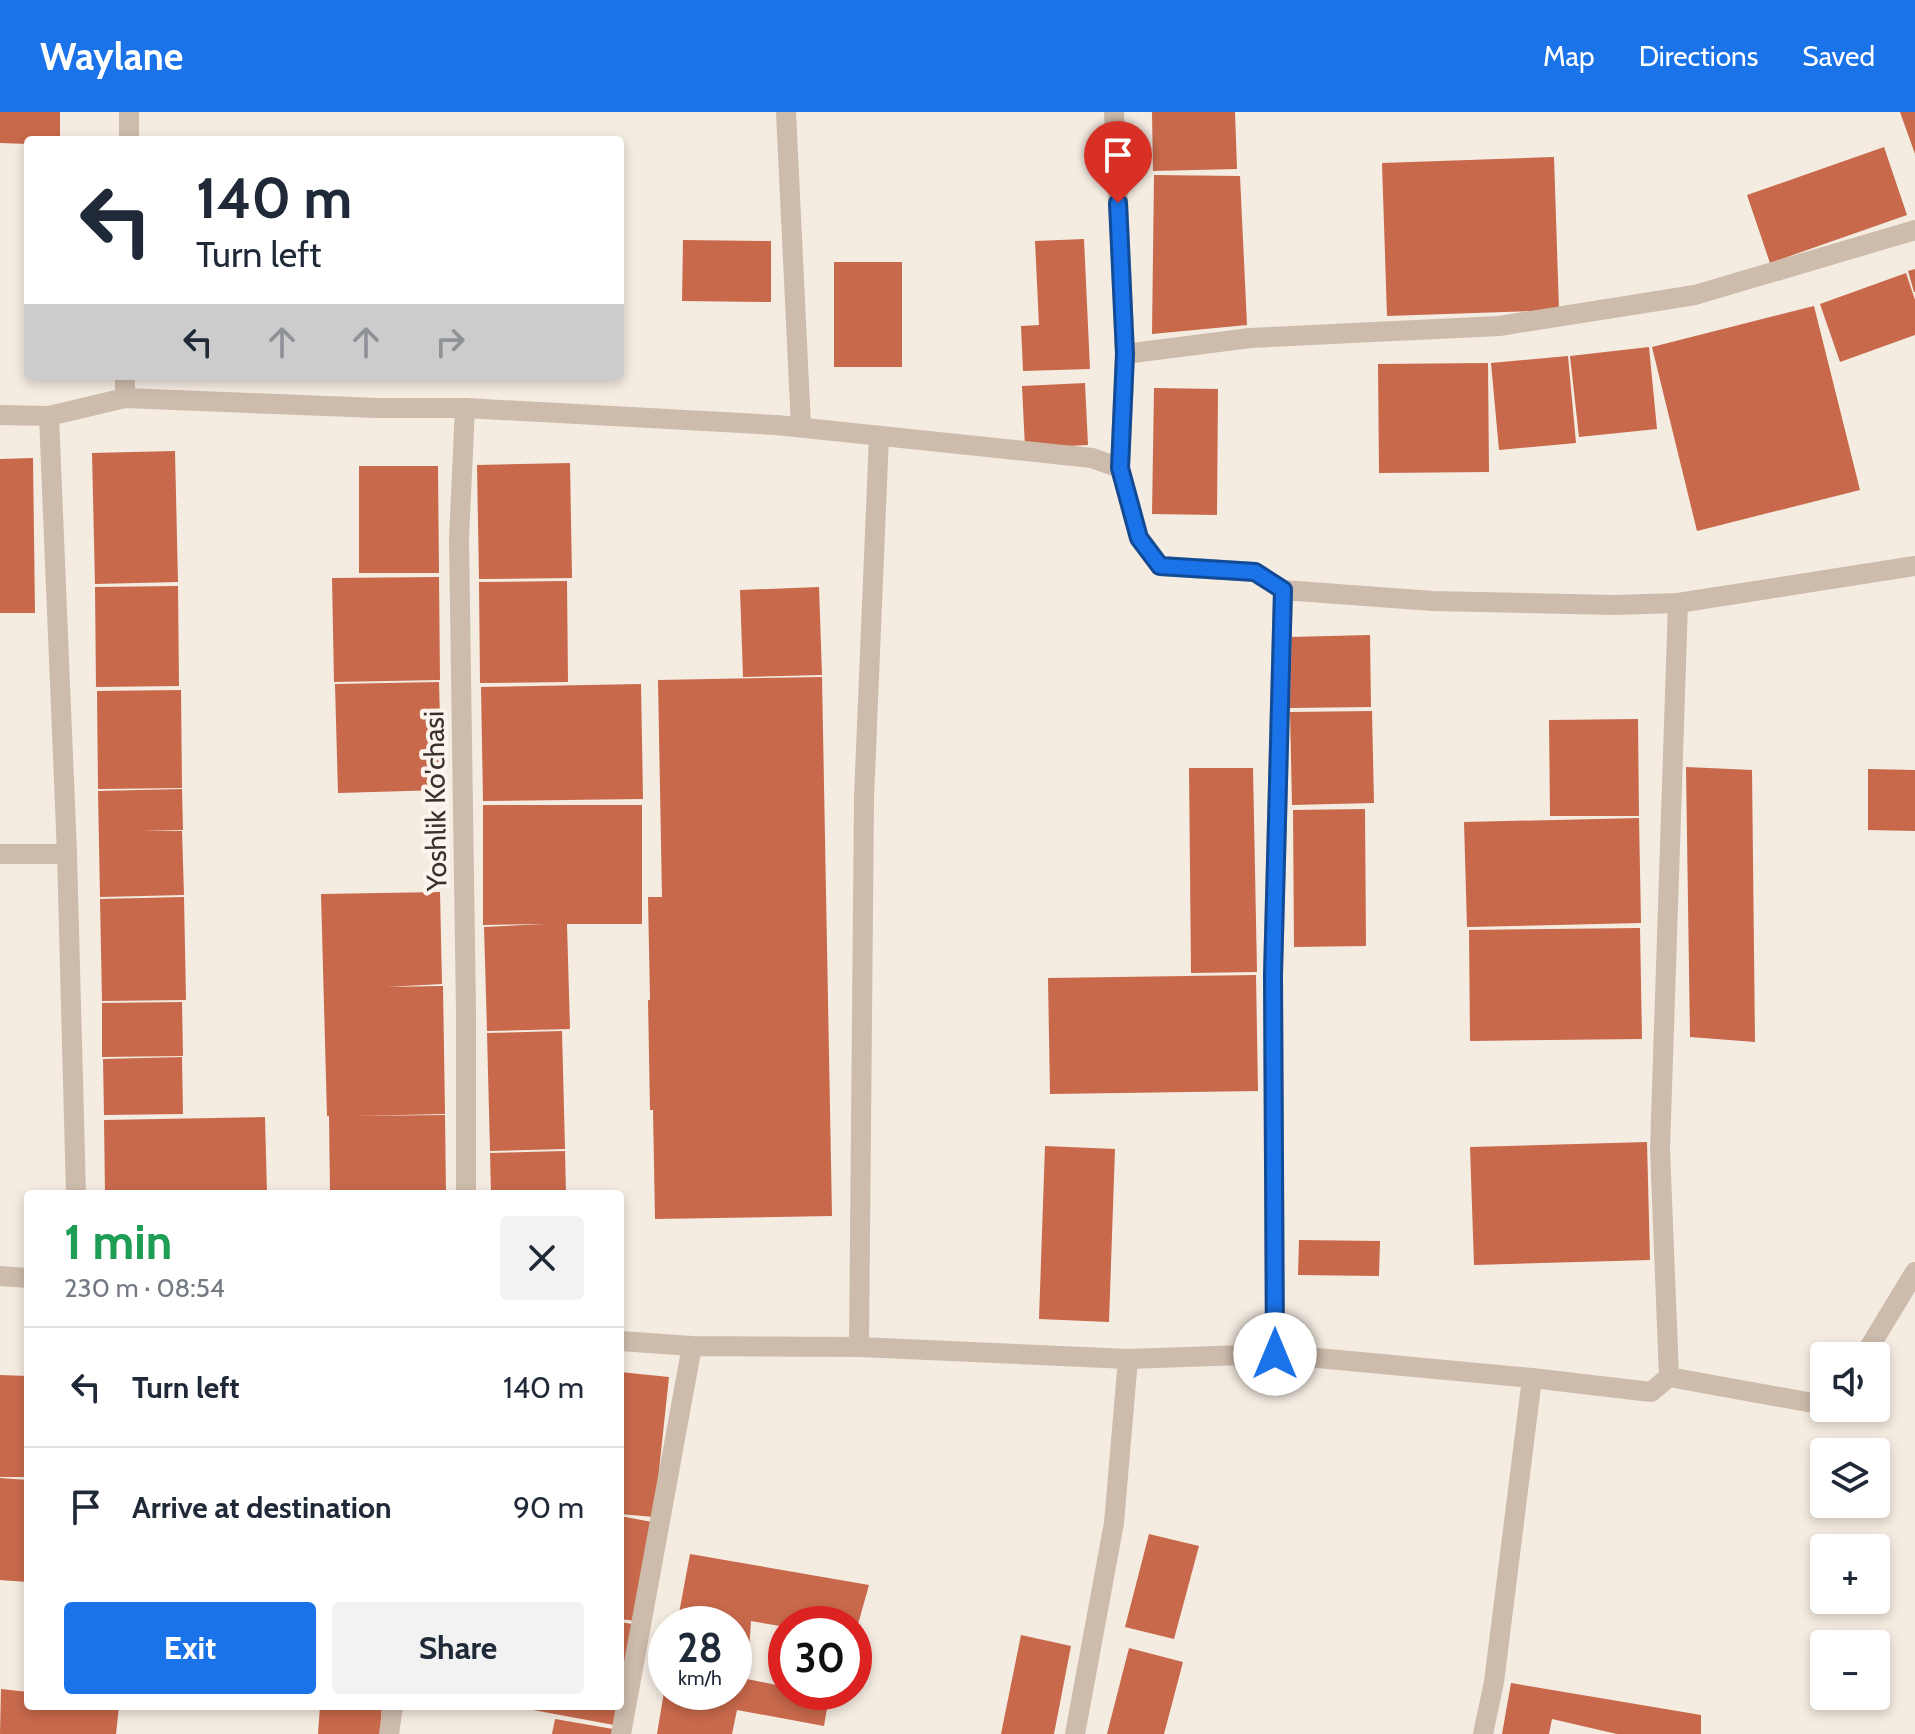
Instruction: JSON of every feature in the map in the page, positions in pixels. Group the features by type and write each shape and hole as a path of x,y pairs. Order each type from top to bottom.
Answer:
{"street":[{"path":"129,112 129,136"},
{"path":"786,112 801,427"},
{"path":"1114,112 1125,354 1120,468 1139,538 1160,566 1255,572 1283,590 1433,601 1614,605 1678,603 1915,566"},
{"path":"1125,354 1250,338 1499,326 1680,298 1915,230"},
{"path":"125,380 125,398"},
{"path":"0,415 49,416 125,398 377,408 465,408 801,427 1092,458 1120,468"},
{"name":"Yoshlik Ko'chasi","path":"465,408 459,539 466,1190"},
{"path":"49,416 67,854 76,1190"},
{"path":"859,1347 864,798 879,436"},
{"path":"1275,1354 1273,975 1283,590"},
{"path":"1669,1377 1660,1149 1678,603"},
{"path":"0,854 67,854"},
{"path":"1872,1342 1915,1272"},
{"path":"0,1276 24,1278"},
{"path":"624,1341 692,1346 859,1347 1128,1359 1275,1354 1651,1392 1669,1377"},
{"path":"621,1734 692,1346"},
{"path":"1075,1734 1114,1523 1128,1359"},
{"path":"1669,1377 1810,1402"},
{"path":"1483,1734 1494,1682 1532,1378"},
{"path":"389,1734 392,1710"}],"building":[{"path":"0,112 60,112 60,136 24,136 24,144 0,143"},
{"path":"1152,112 1235,112 1237,169 1153,171"},
{"path":"1900,112 1915,112 1915,154"},
{"path":"1884,147 1907,215 1770,263 1747,195"},
{"path":"1554,157 1559,310 1387,316 1382,163"},
{"path":"1154,175 1240,176 1247,325 1152,334"},
{"path":"1084,239 1090,369 1023,371 1021,326 1039,325 1035,241"},
{"path":"683,240 771,241 771,302 682,301"},
{"path":"834,262 902,262 902,367 834,367"},
{"path":"1915,269 1915,292 1914,292 1908,271"},
{"path":"1906,273 1915,300 1915,335 1840,362 1820,304"},
{"path":"1814,306 1860,490 1697,531 1652,347"},
{"path":"1649,347 1657,429 1579,437 1570,356"},
{"path":"1568,356 1576,443 1499,450 1491,363"},
{"path":"1488,363 1489,472 1379,473 1378,364"},
{"path":"1085,383 1088,445 1025,448 1022,386"},
{"path":"1154,388 1218,389 1217,515 1152,514"},
{"path":"175,451 178,582 95,584 92,453"},
{"path":"33,458 35,613 0,613 0,459"},
{"path":"570,463 572,578 479,579 477,465"},
{"path":"359,466 438,466 439,573 359,573"},
{"path":"439,577 440,680 334,682 332,578"},
{"path":"567,581 568,682 480,683 479,582"},
{"path":"178,586 179,686 96,687 95,587"},
{"path":"819,587 822,675 743,677 740,590"},
{"path":"1370,635 1371,707 1290,708 1289,637"},
{"path":"822,677 832,1216 655,1219 653,1110 650,1110 648,897 662,897 658,680"},
{"path":"439,682 442,790 338,793 335,684"},
{"path":"641,684 643,799 483,801 481,687"},
{"path":"181,690 182,788 98,789 97,691"},
{"path":"1372,711 1374,803 1292,805 1290,712"},
{"path":"1638,719 1639,816 1550,816 1549,720"},
{"path":"1686,767 1752,770 1755,1042 1690,1037"},
{"path":"1189,768 1253,768 1257,972 1191,973"},
{"path":"1868,769 1915,770 1915,831 1868,830"},
{"path":"182,789 183,830 141,831 182,831 184,895 100,897 98,791"},
{"path":"483,805 642,805 642,924 567,924 570,1029 487,1031 484,927 547,924 483,925"},
{"path":"1365,809 1366,946 1294,947 1293,810"},
{"path":"1639,818 1641,923 1467,927 1464,822"},
{"path":"440,892 442,984 386,987 443,986 445,1114 355,1116 445,1115 446,1190 330,1190 321,894"},
{"path":"184,897 186,1000 102,1001 100,899"},
{"path":"1640,928 1642,1039 1470,1041 1469,930"},
{"path":"1256,975 1258,1091 1050,1094 1048,978"},
{"path":"182,1002 183,1056 102,1057 102,1003"},
{"path":"562,1031 565,1149 490,1151 487,1033"},
{"path":"182,1057 183,1114 104,1115 103,1059"},
{"path":"265,1117 267,1190 105,1190 104,1120"},
{"path":"1647,1142 1650,1260 1474,1265 1470,1147"},
{"path":"1045,1146 1115,1149 1109,1322 1039,1319"},
{"path":"565,1151 566,1190 491,1190 490,1153"},
{"path":"1299,1240 1380,1241 1379,1276 1298,1275"},
{"path":"624,1372 669,1377 654,1517 624,1514"},
{"path":"0,1375 24,1376 24,1477 0,1477"},
{"path":"0,1478 24,1480 24,1582 0,1580"},
{"path":"624,1517 652,1522 635,1621 624,1620"},
{"path":"1149,1534 1199,1546 1174,1639 1125,1627"},
{"path":"690,1554 869,1585 863,1606 768,1606 768,1624 752,1621 752,1606 680,1606"},
{"path":"624,1623 632,1624 624,1672"},
{"path":"1021,1635 1071,1646 1054,1734 1001,1734"},
{"path":"1129,1648 1183,1662 1164,1734 1107,1734"},
{"path":"752,1680 768,1683 768,1710 827,1710 824,1726 737,1710 752,1710"},
{"path":"1511,1683 1701,1715 1701,1734 1617,1734 1552,1719 1549,1734 1502,1734"},
{"path":"1,1689 24,1692 24,1710 119,1710 116,1734 0,1734"},
{"path":"320,1710 382,1710 380,1734 318,1734"},
{"path":"533,1710 616,1710 614,1725"},
{"path":"661,1710 737,1710 732,1734 657,1734"},
{"path":"555,1719 613,1729 613,1734 552,1734"}],"route":[{"path":"1118,203 1125,354 1120,468 1139,538 1160,566 1255,572 1283,590 1273,975 1275,1354"}]}
